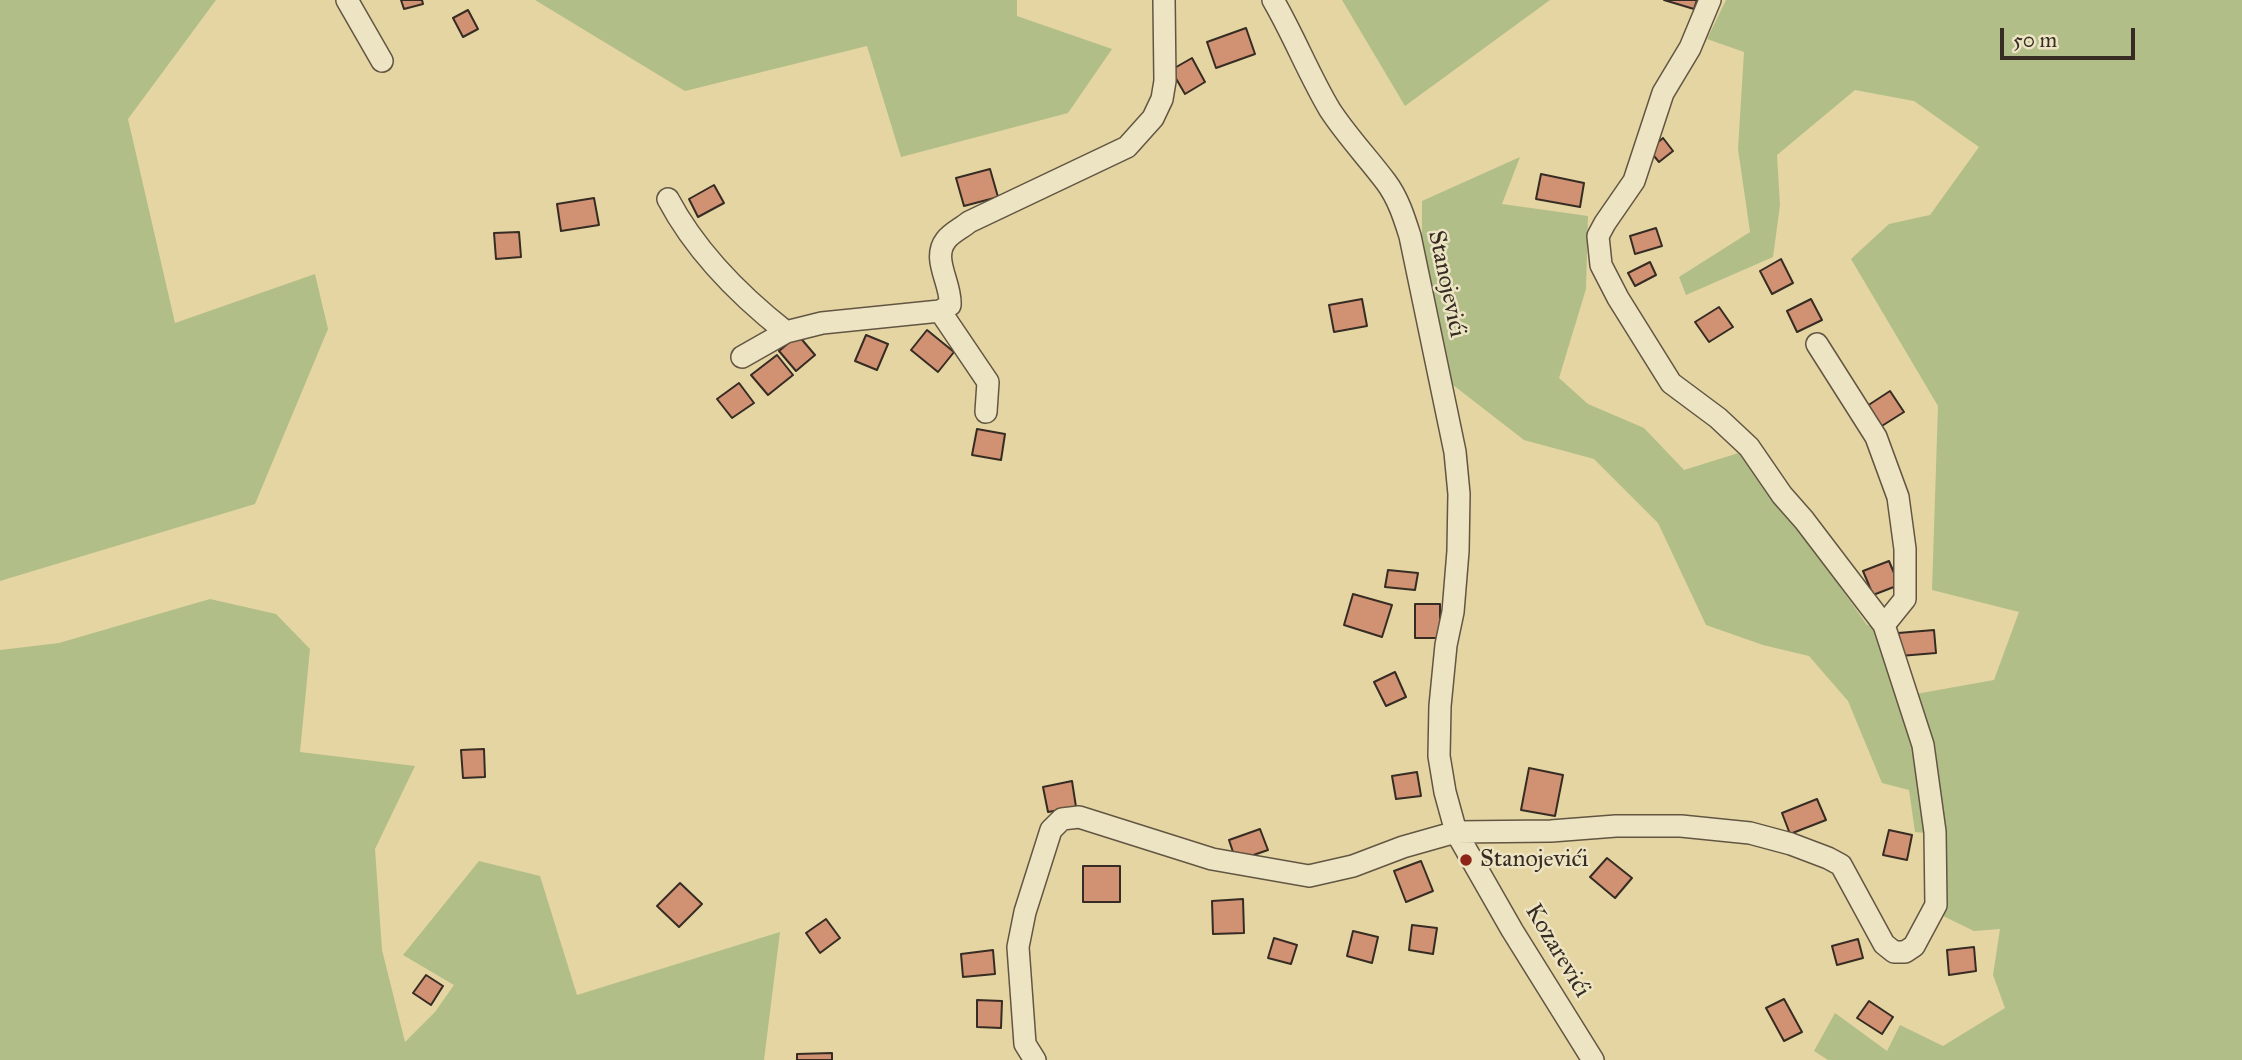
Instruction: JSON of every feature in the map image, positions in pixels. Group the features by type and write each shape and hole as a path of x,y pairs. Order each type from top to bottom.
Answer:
{"street":[{"path":"347,0 382,61"},
{"path":"742,357 786,332 822,323 940,311 950,305 951,296 940,263 946,239 969,222 1127,147 1153,118 1162,99 1164,82 1164,0"},
{"name":"Stanojevići","path":"1273,0 1330,109 1360,151 1388,183 1402,210 1410,236 1455,453 1459,494 1453,612 1446,645 1439,718 1439,756 1456,832"},
{"path":"1035,1060 1025,1044 1018,947 1025,912 1051,830 1062,819 1079,817 1212,859 1309,876 1353,866 1403,847 1456,832 1681,826 1750,833 1791,844 1841,865 1884,944 1894,952 1905,952 1914,946 1937,905 1935,832 1923,745 1884,625 1782,495 1749,447 1718,418 1671,383 1601,265 1598,236 1634,181 1663,93 1690,48 1710,0"},
{"path":"668,199 680,222 716,268 754,307 786,332"},
{"path":"940,311 988,382 986,412"},
{"path":"1817,344 1876,437 1898,497 1905,549 1905,599 1884,625"},
{"name":"Kozarevići","path":"1456,832 1512,930 1593,1060"}],"green space":[{"path":"0,0 216,0 128,119 175,323 315,274 328,329 255,504 0,581"},
{"path":"535,0 1017,0 1017,16 1112,49 1068,113 901,157 867,46 685,91"},
{"path":"1342,0 1550,0 1405,106"},
{"path":"1726,0 2242,0 2242,1060 1828,1060 1814,1051 1835,1013 1887,1051 1900,1025 1943,1046 2005,1008 1993,975 2000,929 1974,931 1943,916 1938,834 1915,832 1909,790 1882,783 1848,701 1809,656 1763,645 1706,625 1658,523 1594,459 1524,440 1444,378 1422,272 1422,201 1520,157 1502,204 1588,216 1586,289 1559,378 1588,404 1644,428 1684,470 1745,451 1867,625 1884,625 1899,697 1994,680 2019,612 1932,590 1938,406 1851,259 1889,224 1930,215 1979,147 1914,101 1855,90 1777,155 1780,205 1773,257 1686,295 1679,277 1750,232 1738,149 1744,52 1707,39"},
{"path":"210,599 276,614 310,649 300,752 415,766 375,849 382,950 405,1042 435,1012 454,985 403,955 479,861 540,876 577,995 780,932 764,1060 0,1060 0,650 59,643"}],"building":[{"path":"401,0 422,0 423,4 404,9"},
{"path":"1664,0 1697,0 1694,9"},
{"path":"468,10 478,29 463,37 453,18"},
{"path":"1246,28 1255,54 1216,68 1207,42"},
{"path":"1192,58 1205,82 1185,94 1171,70"},
{"path":"1663,138 1673,151 1659,162 1649,150"},
{"path":"990,169 998,197 964,206 956,178"},
{"path":"1541,174 1584,183 1580,207 1536,199"},
{"path":"714,185 724,203 698,217 689,199"},
{"path":"594,198 599,225 561,231 557,204"},
{"path":"1656,228 1662,246 1635,254 1630,236"},
{"path":"519,232 521,257 496,259 494,233"},
{"path":"1781,259 1793,283 1772,294 1760,271"},
{"path":"1650,262 1656,275 1635,286 1628,273"},
{"path":"1362,299 1367,326 1334,332 1329,305"},
{"path":"1811,299 1822,320 1797,332 1787,311"},
{"path":"1719,307 1733,327 1709,342 1695,322"},
{"path":"927,330 954,352 938,372 911,350"},
{"path":"798,335 815,355 796,371 779,351"},
{"path":"866,335 888,344 877,370 855,361"},
{"path":"777,355 793,375 768,395 751,375"},
{"path":"739,383 754,403 732,418 717,399"},
{"path":"1890,391 1904,412 1877,429 1864,408"},
{"path":"977,429 1005,434 1001,460 972,455"},
{"path":"1889,561 1899,585 1873,595 1863,571"},
{"path":"1388,570 1418,573 1415,590 1385,587"},
{"path":"1353,594 1392,605 1382,637 1344,625"},
{"path":"1415,604 1440,604 1440,638 1415,638"},
{"path":"1934,630 1936,653 1900,656 1898,633"},
{"path":"1395,672 1406,697 1386,706 1374,682"},
{"path":"484,749 485,777 463,778 461,750"},
{"path":"1529,768 1563,775 1555,816 1521,810"},
{"path":"1417,772 1421,796 1396,799 1392,776"},
{"path":"1072,781 1076,807 1048,812 1043,787"},
{"path":"1817,799 1826,820 1790,834 1782,813"},
{"path":"1260,829 1268,850 1236,861 1229,840"},
{"path":"1889,830 1912,835 1907,860 1883,855"},
{"path":"1607,858 1632,878 1615,898 1590,877"},
{"path":"1421,861 1433,891 1406,902 1394,871"},
{"path":"1083,866 1120,866 1120,902 1083,902"},
{"path":"680,883 702,904 679,927 657,906"},
{"path":"1243,899 1244,933 1213,934 1212,901"},
{"path":"826,919 840,938 820,953 806,933"},
{"path":"1412,925 1437,928 1433,954 1409,950"},
{"path":"1353,931 1378,937 1372,963 1347,956"},
{"path":"1274,938 1297,945 1291,964 1268,958"},
{"path":"1858,939 1863,958 1837,965 1832,946"},
{"path":"1974,947 1976,971 1949,975 1947,950"},
{"path":"993,950 995,974 963,977 961,954"},
{"path":"426,975 443,986 431,1005 413,993"},
{"path":"1784,999 1802,1032 1784,1041 1766,1008"},
{"path":"977,1000 1002,1001 1001,1028 977,1027"},
{"path":"1869,1001 1893,1017 1882,1034 1857,1018"},
{"path":"832,1053 832,1060 797,1060 797,1054"}],"place":[{"name":"Stanojevići","path":"1466,860"}]}
